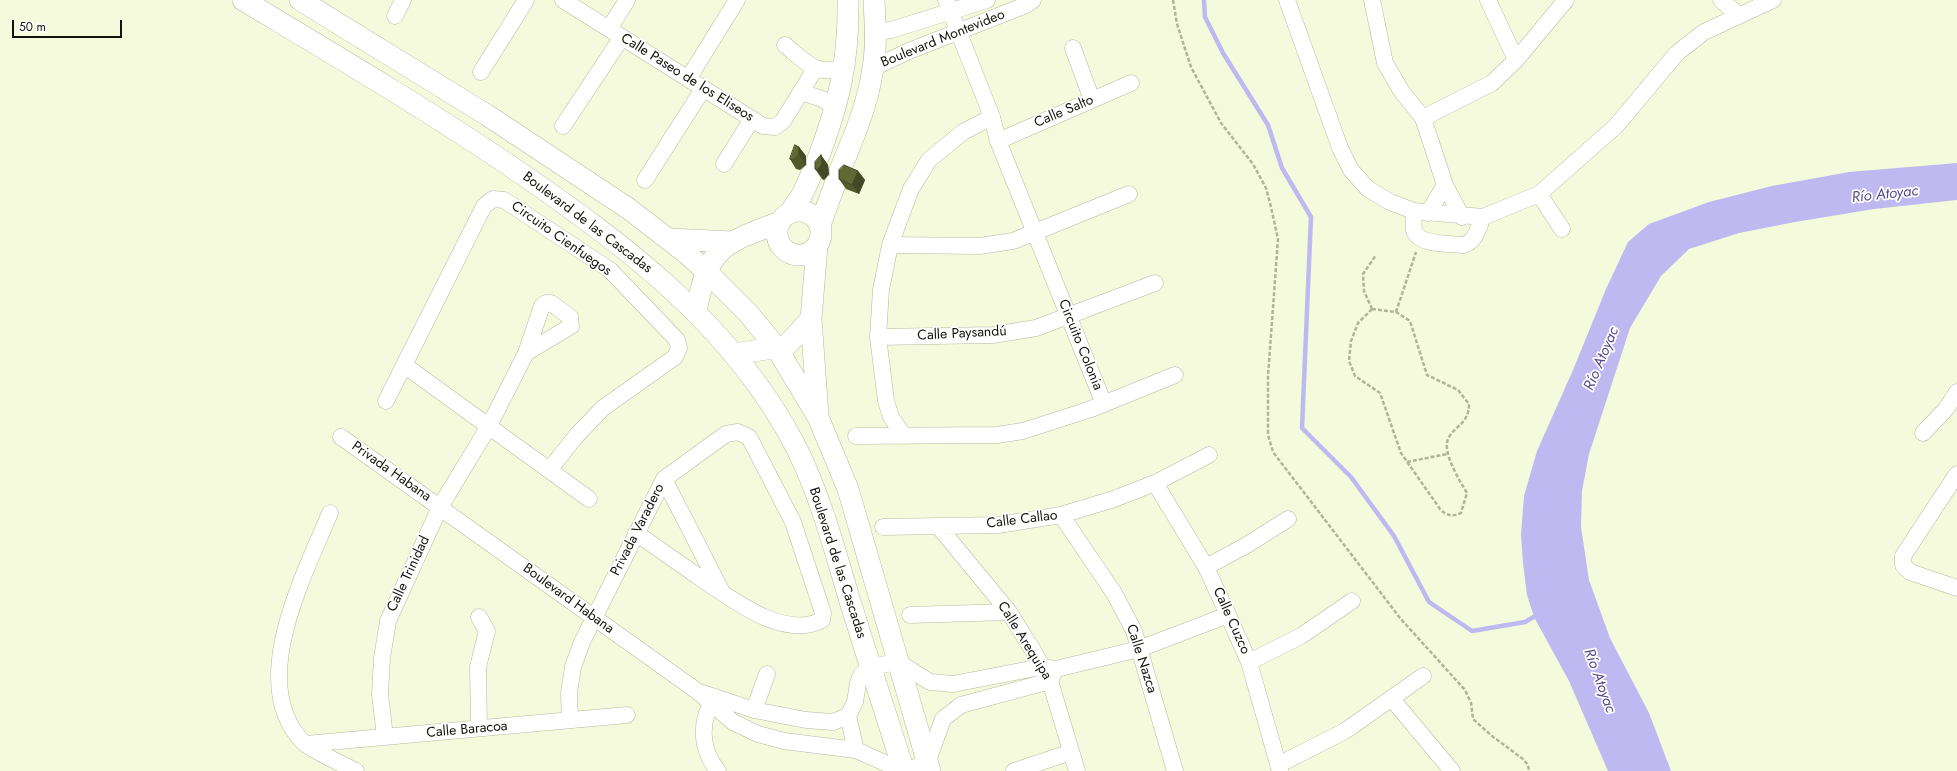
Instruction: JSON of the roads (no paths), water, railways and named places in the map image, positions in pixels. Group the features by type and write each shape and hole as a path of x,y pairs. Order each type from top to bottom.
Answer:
{"main road":[{"name":"Boulevard de las Cascadas","path":"243,0 367,73 468,138 608,235 650,269 696,312 734,354 781,420 797,450 823,511 870,667 904,771"},
{"name":"Boulevard de las Cascadas","path":"300,0 487,115 629,209 669,239 706,271 748,313 776,347 818,417 848,489 928,767"},
{"path":"817,246 804,254 790,253 780,243 778,229 803,193 834,116 845,66 848,0"},
{"path":"820,225 837,177 856,133 873,68 875,32 874,0"},
{"path":"468,138 487,115"},
{"path":"834,116 856,133"},
{"path":"696,312 706,271 715,256 732,242 797,211 811,214 816,218 820,225 821,232 817,246 811,319 818,417"},
{"path":"669,239 732,242"},
{"path":"734,354 786,346 811,319"}],"street":[{"path":"395,16 402,0"},
{"path":"481,72 526,0"},
{"name":"Calle Paseo de los Eliseos","path":"563,0 763,126 775,127 783,121 815,68"},
{"path":"563,126 615,33 627,0"},
{"path":"688,79 736,0"},
{"name":"Boulevard Montevideo","path":"875,32 891,30 947,6 986,0"},
{"name":"Boulevard Montevideo","path":"873,68 957,32 1026,5 1033,0"},
{"path":"1287,0 1340,148 1351,170 1368,189 1390,202 1421,212 1483,217 1538,194 1616,126 1678,53 1704,32 1772,0"},
{"path":"1372,0 1385,63 1402,92 1423,118 1445,185 1462,216"},
{"path":"1488,0 1516,60"},
{"path":"1423,118 1492,83 1516,60 1566,0"},
{"path":"1721,0 1738,15"},
{"name":"Circuito Colonia","path":"856,436 997,435 1023,431 1104,404 998,141 992,117 947,6"},
{"path":"785,45 815,68 828,71 845,66"},
{"path":"1073,48 1092,100"},
{"name":"Calle Salto","path":"998,141 1131,83"},
{"path":"646,180 704,88"},
{"path":"801,92 822,100 834,116"},
{"path":"904,436 891,417 886,401 878,337 881,290 890,245 911,189 929,160 963,132 992,117"},
{"path":"724,164 752,120"},
{"path":"1445,185 1421,212 1414,231 1420,240 1464,245 1472,241 1483,217"},
{"path":"890,245 980,246 1013,241 1129,194"},
{"path":"1538,194 1562,229"},
{"name":"Circuito Cienfuegos","path":"386,401 484,206 493,199 504,200 610,270 677,340 679,348 675,357 604,408 577,436 549,470"},
{"name":"Calle Paysandú","path":"878,337 993,335 1036,328 1155,283"},
{"name":"Calle Trinidad","path":"384,737 380,694 382,658 388,620 440,507 489,426 526,353"},
{"path":"404,365 589,499"},
{"path":"1104,404 1175,375"},
{"path":"1923,433 1946,409 1957,392"},
{"name":"Privada Varadero","path":"570,720 569,693 573,667 582,642 664,479 726,434 738,432 749,437 792,522 823,613 822,620 815,624 796,625 774,620 749,610 723,593"},
{"name":"Privada Habana","path":"341,437 440,507"},
{"name":"Calle Callao","path":"884,527 998,525 1061,515 1114,499 1155,483 1209,456"},
{"path":"1957,474 1903,556 1903,565 1910,572 1957,588"},
{"path":"664,479 723,593"},
{"name":"Calle Cuzco","path":"1155,483 1206,567 1249,662 1279,768"},
{"name":"Boulevard Habana","path":"440,507 697,691 713,700 810,721 833,722 848,716"},
{"path":"330,514 291,607 282,648 278,689 282,706 289,724 306,744 354,770"},
{"name":"Calle Nazca","path":"1061,515 1114,594 1134,631 1175,771"},
{"path":"1206,567 1245,546 1288,519"},
{"name":"Calle Arequipa","path":"939,527 1009,612 1049,672 1077,771"},
{"path":"636,534 723,593"},
{"path":"1249,662 1301,636 1352,600"},
{"path":"910,615 1009,612"},
{"path":"856,750 848,716 855,702 859,679 870,667 898,662 930,682 953,684 1049,672 1139,649 1228,615"},
{"path":"479,617 487,631 478,667 479,728"},
{"path":"904,771 928,767 943,719 961,705 1020,687 1049,672"},
{"path":"754,710 768,674"},
{"path":"1279,768 1345,731 1423,676"},
{"path":"1392,699 1452,771"},
{"path":"713,700 704,720 703,738 711,762 718,771"},
{"name":"Boulevard Habana","path":"713,700 733,722 758,734 784,741 856,750 904,771"},
{"name":"Calle Baracoa","path":"306,744 627,715"},
{"path":"353,740 354,770"},
{"path":"1014,771 1071,752"}],"water":[{"name":"Río Atoyac","path":"1957,163 1957,200 1874,209 1795,222 1739,233 1689,249 1661,276 1630,328 1589,454 1582,491 1581,527 1589,580 1610,638 1649,713 1671,771 1608,771 1569,681 1534,617 1527,595 1521,535 1524,496 1537,451 1573,370 1606,289 1628,242 1649,224 1709,202 1772,186 1849,172"}],"waterway":[{"path":"1204,0 1205,17 1223,53 1268,125 1282,168 1311,217 1302,428 1351,477 1394,536 1429,602 1472,631 1525,622 1539,614"}]}
